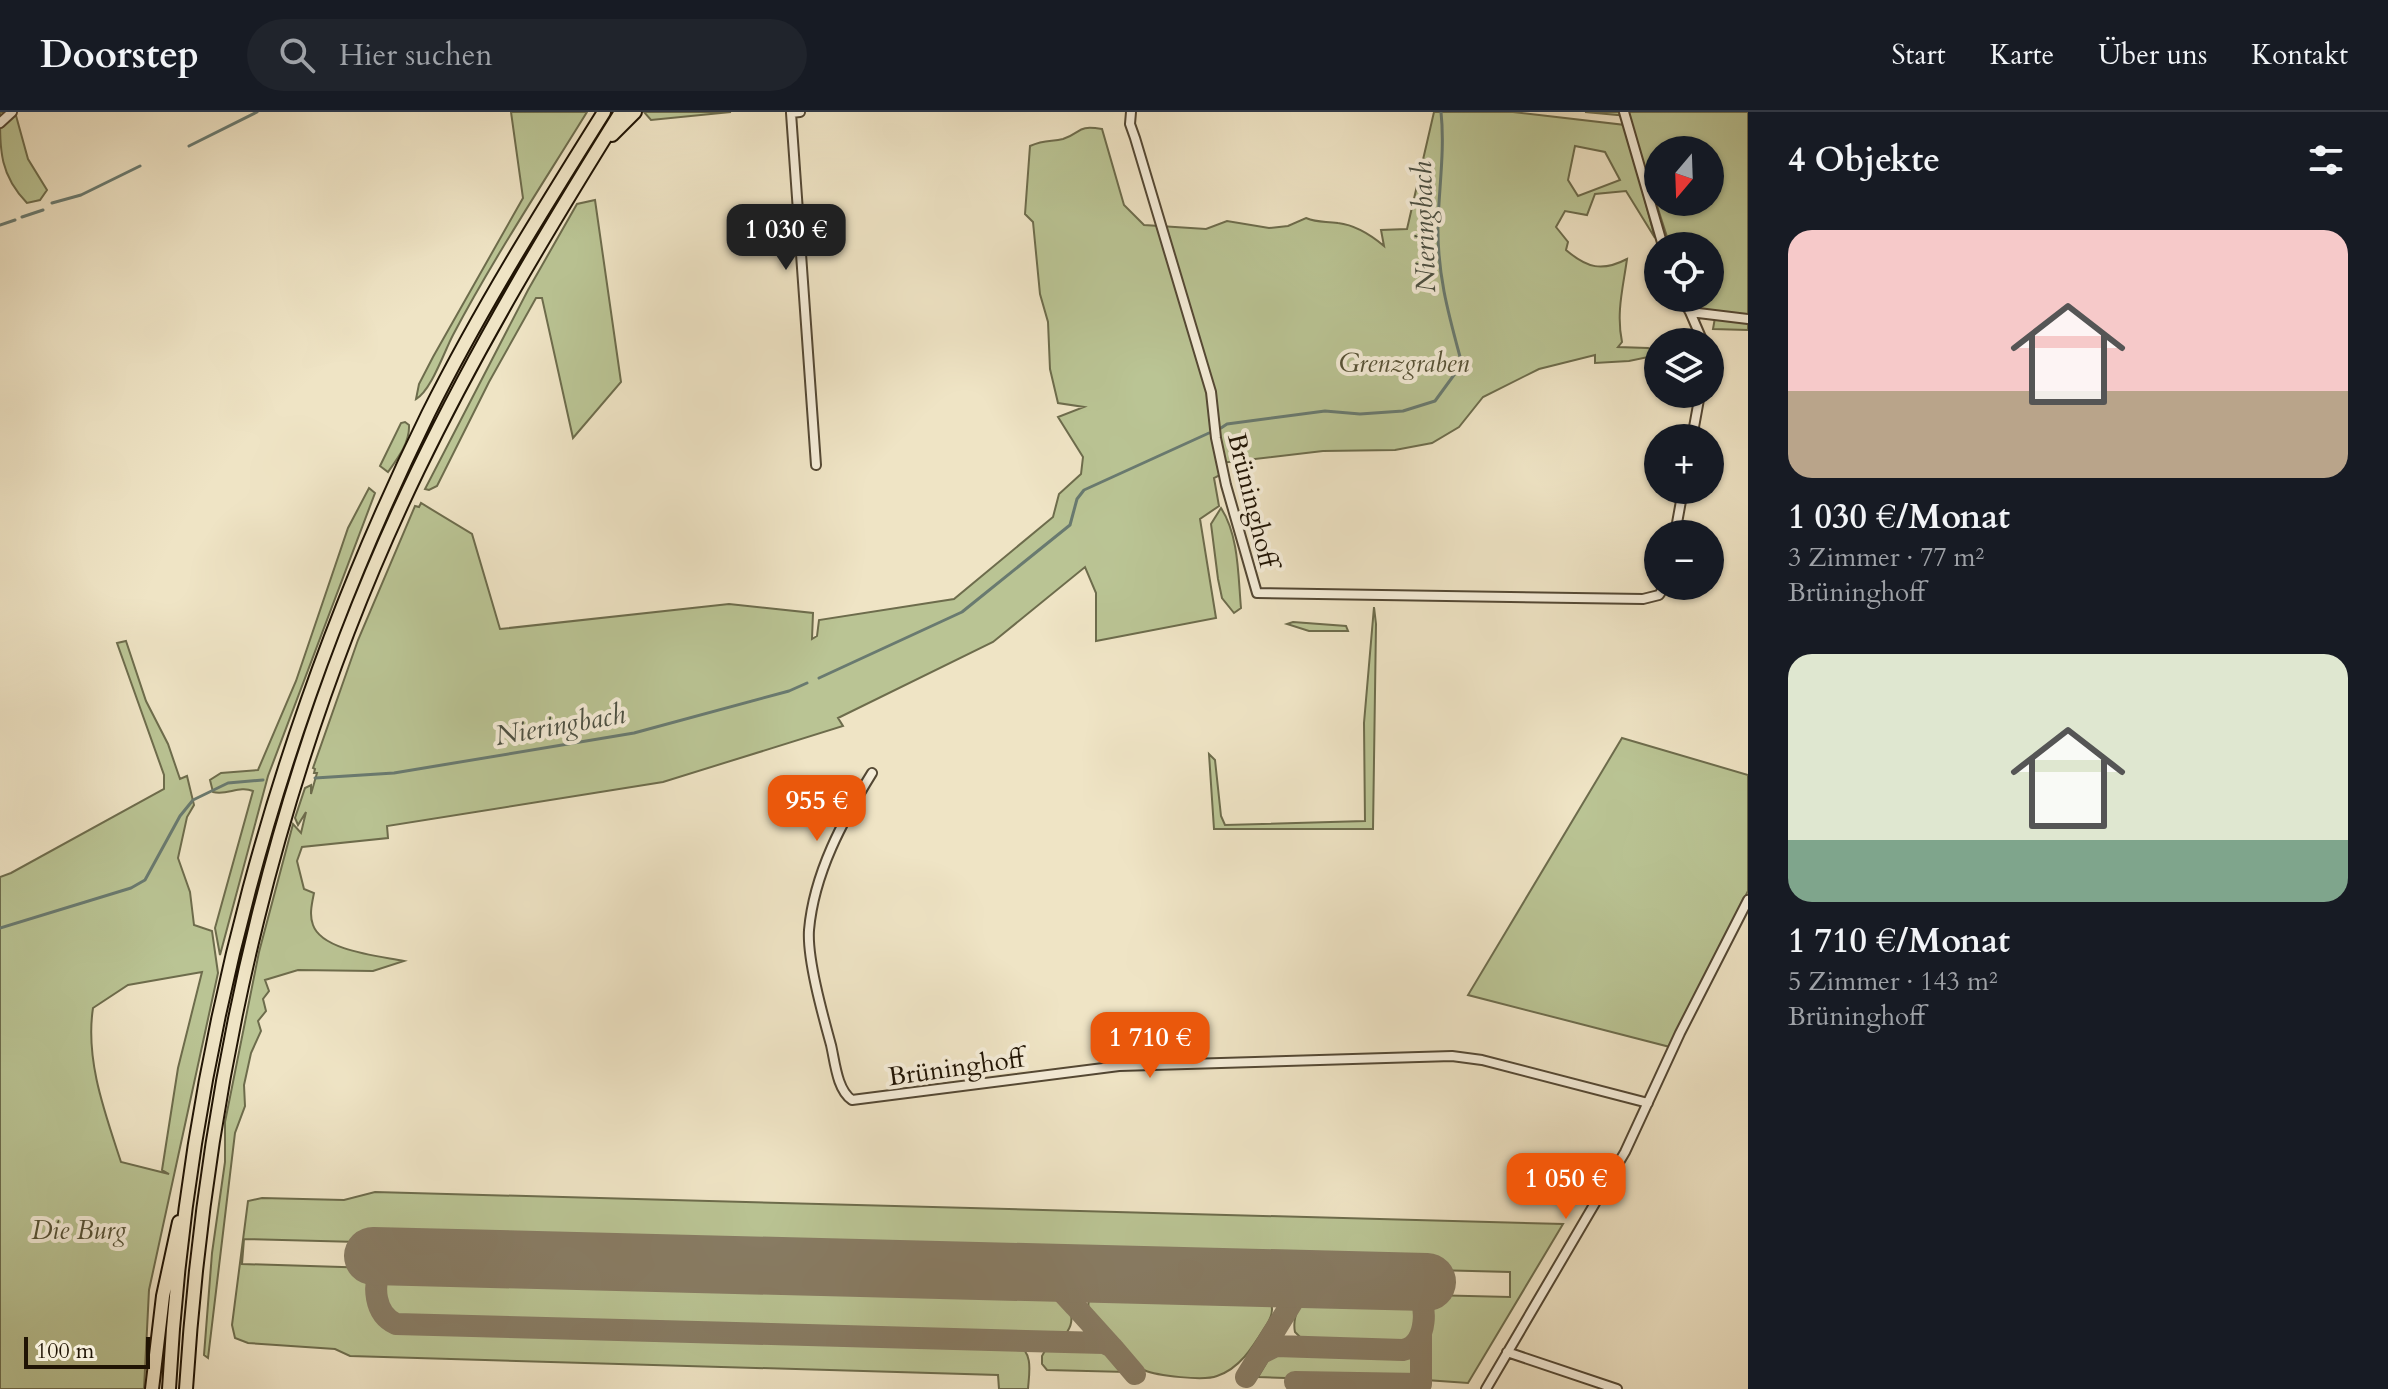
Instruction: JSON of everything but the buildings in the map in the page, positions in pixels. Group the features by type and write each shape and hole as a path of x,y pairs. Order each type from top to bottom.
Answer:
{"highway":[{"path":"590,135 597,112"},
{"path":"169,1389 176,1287 188,1192 215,1036 245,905 278,787 367,545 429,413 509,267 604,112"},
{"path":"186,1389 206,1188 219,1101 259,909 300,770 353,624 418,472 489,331 621,112"},
{"path":"596,152 635,112"},
{"path":"152,1389 163,1296 188,1192"}],"street":[{"path":"0,123 12,112"},
{"path":"800,112 791,113 816,465"},
{"name":"Brüninghoff","path":"1131,112 1130,124 1211,392 1226,485 1257,593 1644,599"},
{"path":"1624,112 1659,232"},
{"path":"1690,312 1748,319"},
{"path":"1690,312 1697,328"},
{"name":"Brüninghoff","path":"872,773 848,812 829,854 819,881 809,932 822,1013 842,1089 852,1100 1134,1065 1452,1056 1482,1060 1648,1103"},
{"path":"1486,1389 1625,1152 1686,1020 1748,900"},
{"path":"1507,1352 1617,1389"}],"green space":[{"path":"0,112 15,112 28,159 47,190 40,200 27,203 11,183 1,151"},
{"path":"511,112 587,112 484,278 432,380 416,399 419,384 433,357 523,198"},
{"path":"644,112 731,112 651,120"},
{"name":"Grenzgraben","path":"1434,112 1513,112 1625,125 1644,197 1644,216 1649,216 1653,232 1626,191 1595,194 1587,215 1565,211 1556,227 1568,242 1566,250 1581,261 1602,267 1627,259 1620,311 1622,342 1618,347 1644,348 1644,358 1595,363 1595,355 1539,369 1483,397 1459,427 1432,443 1395,450 1323,451 1220,463 1222,474 1214,478 1219,506 1200,519 1216,618 1096,641 1096,593 1085,567 993,642 838,718 843,726 663,782 387,826 388,838 302,847 297,861 304,889 314,893 311,917 319,934 353,951 404,961 373,971 298,970 265,980 269,991 263,999 266,1011 258,1021 261,1031 251,1053 244,1085 245,1106 235,1133 208,1358 204,1355 212,1253 225,1162 225,1122 259,952 293,824 301,833 306,812 298,825 295,818 305,788 311,785 311,794 317,773 313,768 358,640 415,506 419,507 421,503 472,534 500,629 729,604 813,613 812,639 817,636 819,620 954,599 1053,517 1059,494 1081,474 1083,457 1058,417 1084,407 1058,403 1050,369 1048,322 1040,294 1033,222 1025,214 1030,146 1063,139 1084,129 1102,129 1124,205 1144,225 1206,229 1227,221 1269,228 1288,226 1306,218 1351,226 1384,246 1381,230 1407,229","holes":["1575,146 1605,152 1620,180 1578,196 1568,180"]},
{"path":"1585,112 1748,112 1748,330 1713,328 1716,312 1724,312 1724,232 1665,232 1660,216 1724,216 1724,136 1644,136 1644,166 1628,116"},
{"path":"595,200 621,382 573,438 542,298 536,298 489,382 437,486 425,489 528,290 577,204"},
{"path":"401,423 409,425 408,438 388,472 380,466"},
{"path":"369,488 375,493 268,776 220,955 215,928 253,791 213,792 210,780 221,773 258,770 296,681 348,528"},
{"path":"1221,508 1237,556 1241,608 1234,613 1222,598 1211,524"},
{"path":"1374,607 1373,829 1214,829 1209,754 1215,760 1221,816 1225,825 1365,821 1364,723"},
{"path":"1287,624 1346,626 1348,631 1309,631"},
{"name":"Die Burg","path":"126,641 146,701 168,744 180,779 187,776 194,805 187,817 178,858 190,892 194,925 212,931 218,973 149,1290 144,1389 0,1389 0,877 164,789 164,775 117,643","holes":["202,972 178,1068 162,1170 169,1174 121,1162 94,1067 93,1008 128,985"]},
{"path":"1622,738 1748,775 1748,891 1670,1047 1468,995"},
{"path":"375,1192 1563,1224 1468,1383 1426,1380 1428,1295 1510,1297 1510,1272 244,1239 242,1264 373,1268 373,1297 377,1314 382,1321 399,1330 1017,1345 1028,1358 1028,1389 999,1389 998,1375 350,1356 335,1349 248,1343 235,1338 232,1325 248,1201 262,1198 344,1200"},
{"path":"405,1269 1045,1285 1058,1292 1068,1304 1071,1318 1067,1332 1053,1337 406,1321 398,1319 386,1309 382,1295 382,1288 390,1274"},
{"path":"1099,1287 1257,1291 1270,1301 1271,1314 1246,1355 1226,1372 1202,1378 1169,1376 1138,1366 1098,1327 1088,1305 1091,1295"},
{"path":"1315,1293 1406,1296 1416,1307 1414,1336 1397,1346 1312,1343 1303,1340 1295,1332 1296,1315 1301,1304"},
{"path":"1056,1346 1105,1348 1126,1372 1047,1370 1042,1364 1042,1356 1046,1349"},
{"path":"1279,1351 1412,1355 1416,1360 1416,1377 1410,1382 1258,1377 1270,1357"}],"waterway":[{"path":"189,146 257,112"},
{"name":"Nieringbach","path":"1221,428 1227,424 1325,411 1360,414 1403,411 1435,401 1462,364 1448,312 1440,261 1441,112"},
{"path":"52,203 81,195 140,166"},
{"path":"22,217 43,210"},
{"path":"0,225 15,220"},
{"name":"Nieringbach","path":"819,678 962,612 1070,525 1077,499 1084,490 1209,433"},
{"name":"Nieringbach","path":"315,778 394,773 634,733 789,691 807,683"},
{"name":"Nieringbach","path":"0,928 131,888 145,880 180,816 193,800 228,783 263,780"}],"taxiway":[{"path":"398,1256 382,1265 376,1290 383,1313 396,1324 1104,1343 1112,1347 1135,1374"},
{"path":"1038,1274 1050,1279 1075,1306"},
{"path":"1093,1275 1077,1281 1072,1289 1073,1300 1112,1347"},
{"path":"1266,1279 1285,1287 1289,1307"},
{"path":"1246,1377 1301,1288 1317,1280"},
{"path":"1260,1354 1276,1346 1403,1350 1411,1346 1417,1340 1424,1322 1422,1302 1414,1286 1397,1281"},
{"path":"1295,1382 1421,1384 1421,1334"}],"runway":[{"path":"373,1256 1427,1282"}]}
